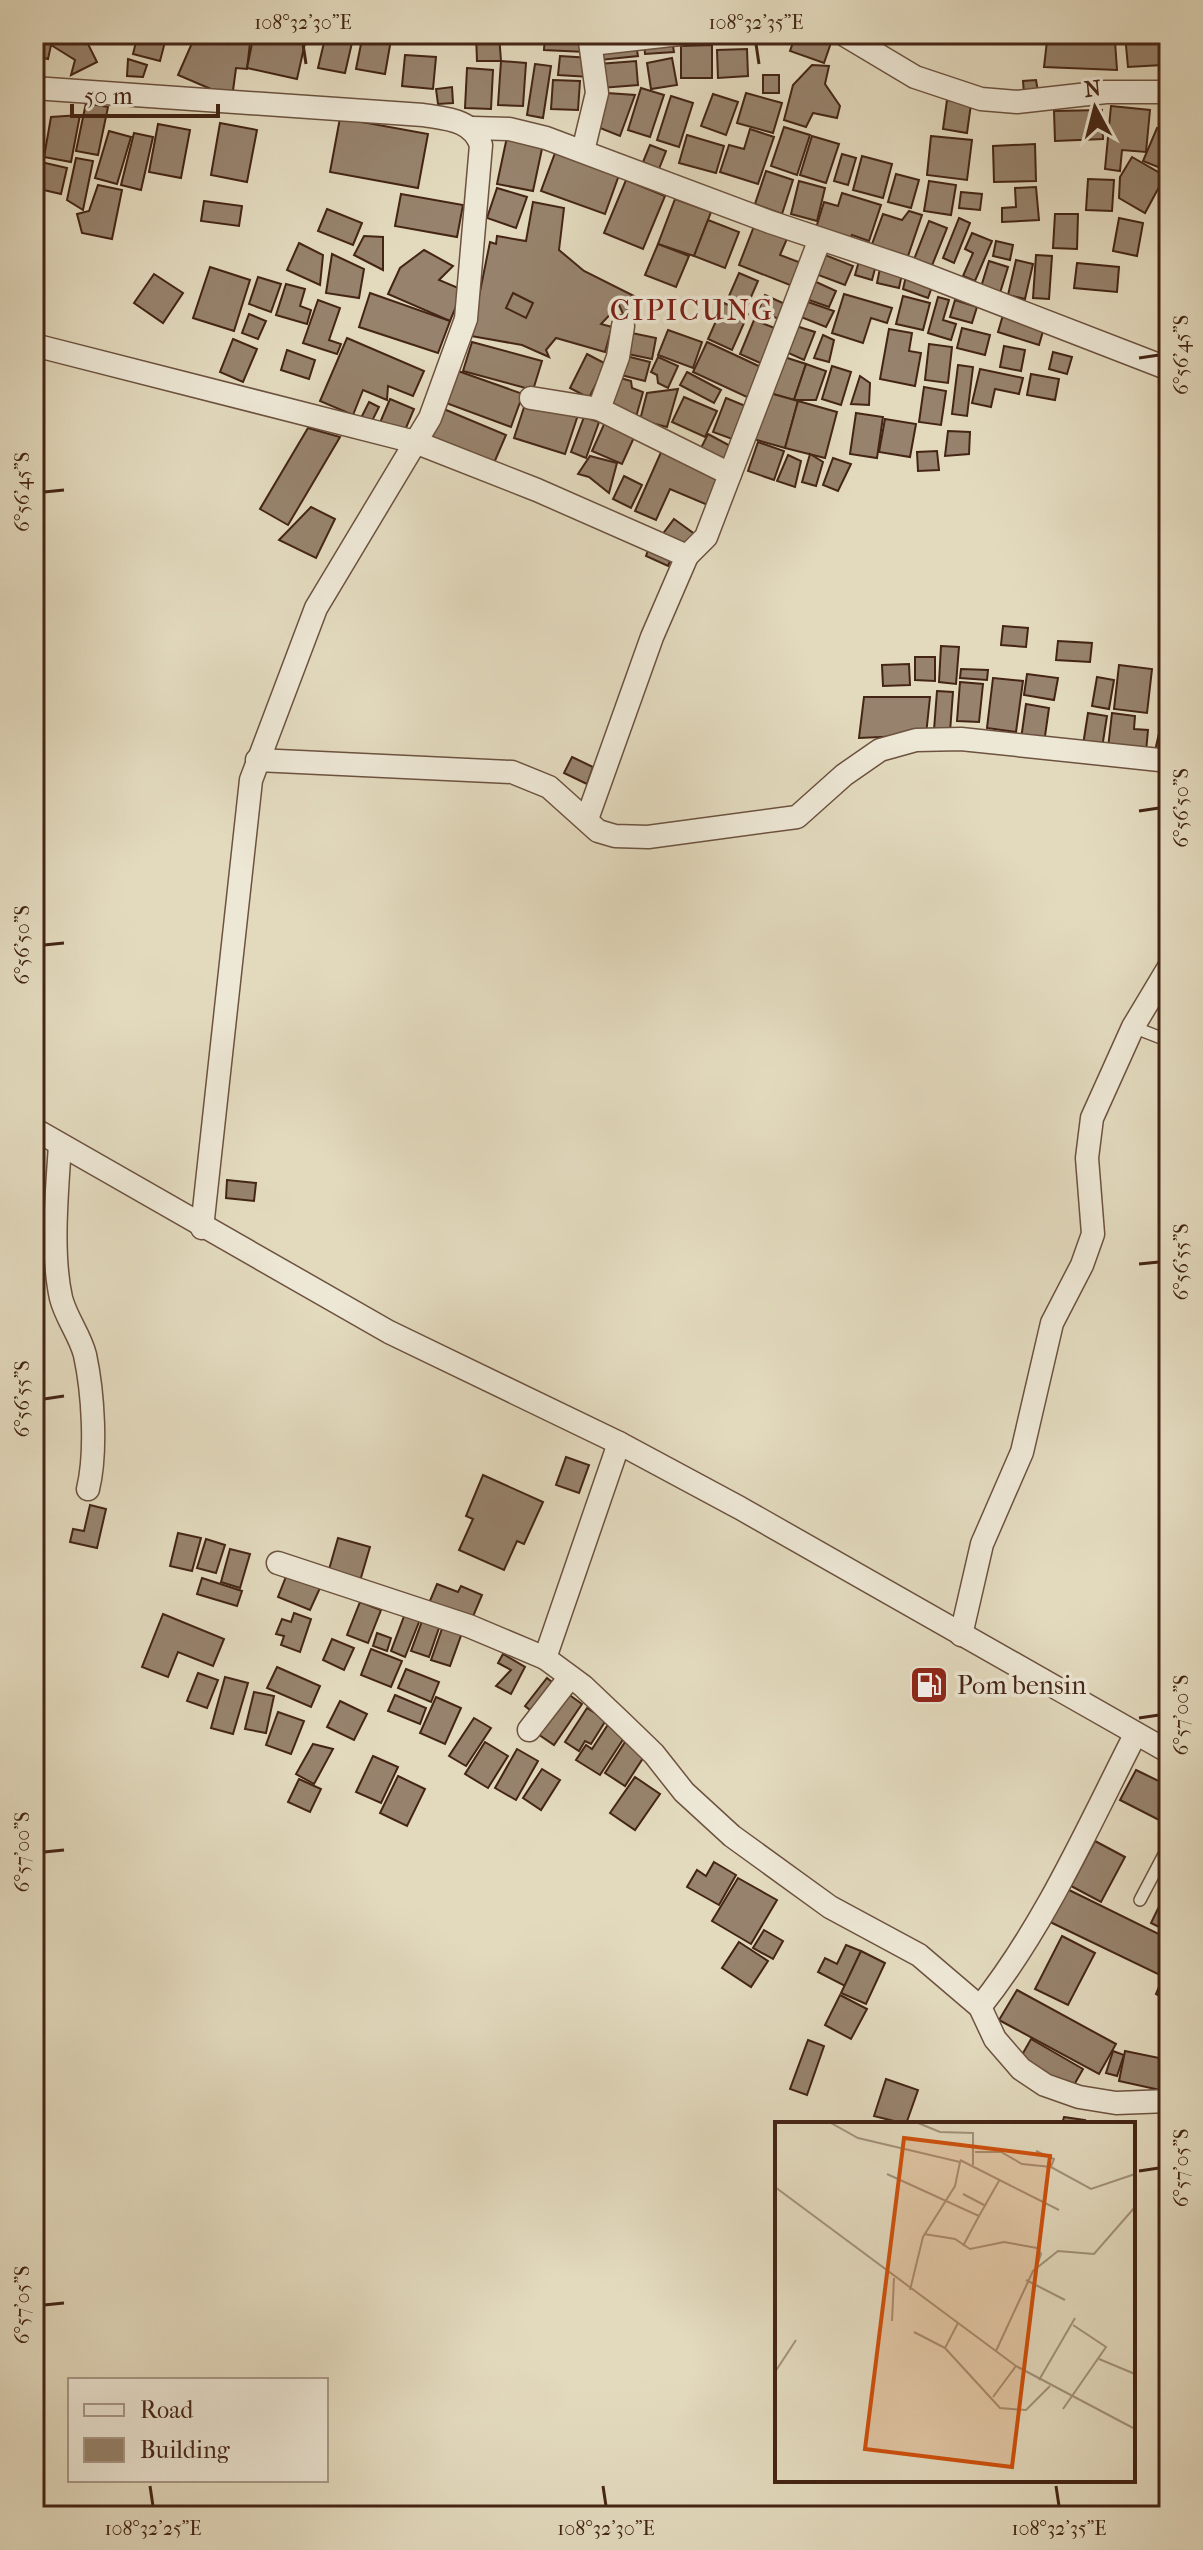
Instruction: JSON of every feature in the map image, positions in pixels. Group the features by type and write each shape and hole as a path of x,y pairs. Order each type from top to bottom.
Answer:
{"street":[{"path":"583,151 597,93 590,39 680,34"},
{"path":"843,34 915,77 981,99 1017,102 1106,92 1169,92"},
{"path":"34,88 150,94 251,105 329,106 423,115 458,121 472,128 509,129 583,151 820,239 908,268 1169,369"},
{"path":"202,1228 243,833 257,760 316,608 430,418 466,319 481,160 481,145 472,128"},
{"path":"587,819 652,637 687,556 706,537 820,239"},
{"path":"599,409 618,357 623,326"},
{"path":"34,345 415,442 537,490 687,556"},
{"path":"531,398 599,409 730,474"},
{"path":"257,760 512,772 549,787 598,831 615,836 648,837 797,817 844,775 880,750 916,740 961,739 1169,761"},
{"path":"961,1635 982,1544 1022,1452 1052,1323 1082,1265 1093,1234 1088,1137 1096,1107 1133,1027 1169,967"},
{"path":"34,1129 202,1228 389,1332 619,1443 1169,1752"},
{"path":"60,1145 60,1286 66,1313 85,1354 93,1447 88,1489"},
{"path":"545,1658 619,1443"},
{"path":"278,1563 469,1626 545,1658 654,1754 684,1792 732,1836 830,1907 919,1955 980,2007 995,2039 1021,2069 1045,2085 1079,2097 1116,2103 1169,2101"},
{"path":"529,1730 570,1677"},
{"path":"980,2007 1006,1975 1135,1735"}],"lane":[{"path":"1133,1027 1169,1041"},
{"path":"1140,1900 1169,1845"}],"building":[{"path":"34,34 83,34 97,62 71,75 75,60 51,45 48,59 34,56"},
{"path":"138,34 167,34 160,61 133,54"},
{"path":"196,34 251,34 247,69 236,68 232,98 178,75"},
{"path":"254,34 307,34 297,79 247,68"},
{"path":"326,34 354,34 345,73 318,68"},
{"path":"363,34 392,34 385,74 356,69"},
{"path":"400,34 432,34 432,40 399,40"},
{"path":"445,34 468,34 468,41 445,42"},
{"path":"476,34 499,34 501,61 477,61"},
{"path":"545,34 586,34 585,52 544,50"},
{"path":"748,34 748,41 717,43 716,35"},
{"path":"796,34 833,37 824,63 790,51"},
{"path":"1159,34 1162,65 1128,67 1125,35"},
{"path":"672,40 674,52 645,54 644,42"},
{"path":"1047,41 1115,41 1117,70 1044,67"},
{"path":"636,45 638,56 600,60 599,49"},
{"path":"712,45 712,78 681,78 681,46"},
{"path":"747,49 748,76 718,78 717,50"},
{"path":"405,55 436,57 433,89 402,86"},
{"path":"560,56 591,58 590,77 558,75"},
{"path":"672,58 677,85 651,89 647,63"},
{"path":"128,59 147,65 143,77 127,76"},
{"path":"501,61 526,63 523,106 498,105"},
{"path":"636,61 638,85 601,88 599,64"},
{"path":"535,64 551,66 543,118 527,115"},
{"path":"812,65 829,66 825,84 840,106 837,118 813,113 806,127 784,120 793,85"},
{"path":"467,68 493,70 491,109 465,108"},
{"path":"763,75 779,75 779,93 763,93"},
{"path":"553,80 580,81 578,110 551,109"},
{"path":"1036,80 1038,92 1024,94 1023,81"},
{"path":"452,87 453,103 438,104 436,89"},
{"path":"641,88 664,95 650,137 628,130"},
{"path":"607,93 635,95 620,136 595,126"},
{"path":"746,93 782,103 773,133 737,123"},
{"path":"713,94 738,102 726,135 701,126"},
{"path":"671,96 693,103 679,147 657,140"},
{"path":"947,100 971,104 967,133 943,129"},
{"path":"86,103 108,107 98,155 76,151"},
{"path":"1111,106 1150,110 1146,152 1122,150 1120,171 1105,169"},
{"path":"1102,110 1103,139 1055,141 1054,111"},
{"path":"80,115 71,162 44,157 51,117"},
{"path":"340,118 428,134 418,188 330,172"},
{"path":"220,123 257,130 247,182 211,175"},
{"path":"158,124 190,130 181,178 149,172"},
{"path":"784,127 810,135 797,175 771,166"},
{"path":"34,128 42,131 34,160"},
{"path":"1157,128 1169,133 1168,171 1143,161"},
{"path":"750,129 774,137 758,184 720,172 729,145 744,149"},
{"path":"109,131 131,137 117,184 95,178"},
{"path":"134,133 153,137 141,190 121,185"},
{"path":"687,135 724,146 716,173 679,163"},
{"path":"812,136 839,144 826,183 800,175"},
{"path":"931,136 972,140 967,180 927,175"},
{"path":"507,137 543,144 533,191 497,184"},
{"path":"1035,144 1036,181 994,182 993,146"},
{"path":"650,145 666,151 659,169 643,162"},
{"path":"555,153 619,175 605,214 541,191"},
{"path":"842,154 856,158 848,185 834,181"},
{"path":"862,156 892,164 883,198 853,190"},
{"path":"1132,157 1165,176 1145,213 1119,198 1120,177"},
{"path":"76,158 93,161 83,210 67,200"},
{"path":"41,162 67,168 61,194 35,188"},
{"path":"766,171 793,180 782,214 755,204"},
{"path":"896,174 919,180 911,208 888,202"},
{"path":"1088,179 1114,180 1112,211 1086,210"},
{"path":"626,180 665,196 643,249 604,233"},
{"path":"799,181 825,188 817,221 791,214"},
{"path":"929,181 956,185 951,215 924,211"},
{"path":"1169,181 1169,205 1159,199"},
{"path":"98,185 122,190 112,239 82,233 77,214 89,211"},
{"path":"1036,187 1039,220 1002,222 1002,208 1016,207 1015,188"},
{"path":"497,188 527,197 516,228 487,218"},
{"path":"961,192 982,194 980,210 959,208"},
{"path":"842,193 881,205 869,241 852,235 850,239 816,228 824,202 838,206"},
{"path":"401,194 463,205 457,237 395,226"},
{"path":"675,199 711,212 694,256 658,244"},
{"path":"204,201 242,206 239,226 201,221"},
{"path":"533,202 564,208 559,250 584,271 634,296 624,316 619,305 601,324 612,327 605,352 556,338 546,350 549,357 522,345 471,336 490,242 496,244 497,236 526,241"},
{"path":"327,209 362,223 353,245 318,231"},
{"path":"909,211 922,215 907,259 871,247 883,214 902,220"},
{"path":"1055,214 1078,214 1077,249 1053,248"},
{"path":"959,218 970,223 954,263 943,258"},
{"path":"1119,218 1143,223 1137,256 1113,251"},
{"path":"708,220 739,232 725,268 694,256"},
{"path":"756,221 789,234 780,255 804,264 795,287 739,265"},
{"path":"929,221 947,228 931,268 913,262"},
{"path":"972,233 992,241 975,281 963,276 973,253 965,249"},
{"path":"364,236 383,237 383,270 354,255"},
{"path":"996,241 1013,245 1010,260 993,256"},
{"path":"299,243 323,255 320,285 287,270"},
{"path":"658,244 689,256 676,287 645,275"},
{"path":"424,250 453,266 439,280 463,290 450,321 388,294 400,268"},
{"path":"820,253 853,266 845,285 813,273"},
{"path":"332,254 364,269 359,298 326,293"},
{"path":"1036,255 1052,256 1049,299 1033,298"},
{"path":"1016,260 1033,264 1025,299 1008,295"},
{"path":"859,261 876,265 872,280 855,275"},
{"path":"989,261 1008,267 1000,293 981,287"},
{"path":"881,263 902,274 899,288 877,283"},
{"path":"1077,263 1119,267 1117,292 1074,288"},
{"path":"210,267 250,280 234,331 193,318"},
{"path":"739,273 758,281 748,304 729,296"},
{"path":"154,274 183,293 163,323 134,303"},
{"path":"906,276 933,284 928,298 903,289"},
{"path":"258,277 281,284 271,312 249,304"},
{"path":"814,281 836,291 829,307 806,299"},
{"path":"286,284 305,289 300,306 311,310 307,324 276,315"},
{"path":"370,293 450,321 438,353 359,327"},
{"path":"513,293 533,303 526,318 506,308"},
{"path":"844,294 892,308 887,323 871,318 863,343 832,333"},
{"path":"765,295 785,304 779,319 758,311"},
{"path":"903,296 930,303 923,330 896,324"},
{"path":"938,297 949,300 943,320 956,324 951,340 928,333"},
{"path":"318,300 340,308 329,340 341,344 337,354 303,343"},
{"path":"955,300 977,307 972,323 950,317"},
{"path":"808,302 834,311 826,327 801,317"},
{"path":"724,303 748,314 732,350 708,339"},
{"path":"249,314 266,321 258,339 242,333"},
{"path":"1003,315 1044,328 1039,345 998,332"},
{"path":"754,320 780,330 765,365 740,354"},
{"path":"793,325 815,332 804,360 784,351"},
{"path":"962,328 990,335 985,355 957,348"},
{"path":"889,329 912,333 909,351 921,353 915,386 880,379"},
{"path":"668,330 702,342 693,368 658,355"},
{"path":"627,332 656,338 652,359 623,353"},
{"path":"823,335 834,340 829,362 814,358"},
{"path":"347,338 424,371 413,396 388,386 387,400 363,390 353,415 320,401"},
{"path":"233,339 257,349 243,382 220,372"},
{"path":"472,342 542,361 533,390 463,371"},
{"path":"707,342 763,368 749,398 693,372"},
{"path":"929,344 952,347 948,383 925,380"},
{"path":"1004,346 1025,350 1021,371 1000,367"},
{"path":"287,350 315,360 309,379 281,370"},
{"path":"1053,352 1072,357 1067,374 1049,369"},
{"path":"587,354 606,364 589,398 570,388"},
{"path":"622,355 650,362 645,381 617,374"},
{"path":"778,355 806,364 794,400 766,392"},
{"path":"658,357 678,366 668,388 658,383 657,375 651,372"},
{"path":"806,364 826,371 816,400 794,400"},
{"path":"958,365 973,367 967,416 952,414"},
{"path":"832,366 851,372 841,405 822,399"},
{"path":"980,369 1023,378 1019,394 995,389 991,407 972,403"},
{"path":"458,371 523,394 511,427 446,403"},
{"path":"687,372 721,390 714,403 680,385"},
{"path":"1031,374 1059,379 1055,400 1027,395"},
{"path":"860,376 870,383 869,405 851,404"},
{"path":"617,377 631,381 632,388 643,392 636,417 607,408"},
{"path":"924,387 946,391 941,425 919,422"},
{"path":"678,389 667,427 640,420 647,393"},
{"path":"766,392 798,401 785,448 750,438"},
{"path":"684,397 717,411 705,437 672,422"},
{"path":"527,398 578,415 565,454 514,438"},
{"path":"726,398 748,407 735,440 713,432"},
{"path":"390,399 414,409 403,435 379,425"},
{"path":"798,401 837,412 825,458 785,448"},
{"path":"369,402 379,407 370,425 360,420"},
{"path":"439,407 506,435 494,463 427,435"},
{"path":"856,413 883,417 877,458 850,454"},
{"path":"584,417 599,422 586,458 571,452"},
{"path":"885,419 916,424 910,457 879,452"},
{"path":"606,420 636,433 622,464 592,451"},
{"path":"308,428 340,437 288,525 260,509"},
{"path":"948,431 970,432 969,454 945,456"},
{"path":"708,434 734,448 726,463 700,450"},
{"path":"758,442 784,451 774,480 748,471"},
{"path":"662,450 723,476 710,506 670,489 656,520 635,511"},
{"path":"937,451 939,470 918,471 917,452"},
{"path":"810,454 823,462 816,486 802,482"},
{"path":"788,455 801,461 795,487 777,481"},
{"path":"590,456 617,463 609,493 589,477 578,474"},
{"path":"833,458 851,464 838,491 823,485"},
{"path":"624,476 642,485 631,508 613,499"},
{"path":"311,507 335,519 316,558 279,540"},
{"path":"674,519 696,535 685,548 659,539"},
{"path":"650,545 673,554 668,566 646,556"},
{"path":"1003,626 1028,628 1026,647 1001,645"},
{"path":"1058,641 1092,643 1090,662 1056,660"},
{"path":"941,646 959,647 956,684 939,682"},
{"path":"915,657 935,657 935,681 915,680"},
{"path":"909,664 910,685 883,686 882,665"},
{"path":"1119,665 1152,669 1147,713 1114,709"},
{"path":"961,669 988,670 987,680 960,678"},
{"path":"1027,674 1058,678 1054,700 1024,695"},
{"path":"1169,676 1169,712 1162,710"},
{"path":"1097,677 1114,680 1109,709 1092,706"},
{"path":"993,678 1023,681 1016,732 987,728"},
{"path":"960,682 983,684 979,722 957,721"},
{"path":"937,691 953,692 950,732 934,730"},
{"path":"864,697 930,697 926,735 859,738"},
{"path":"1026,704 1049,708 1044,743 1021,739"},
{"path":"1088,713 1107,716 1102,748 1083,745"},
{"path":"1112,713 1135,716 1134,729 1148,730 1146,752 1108,748"},
{"path":"1162,720 1169,721 1169,754 1155,751"},
{"path":"572,757 593,767 587,784 564,773"},
{"path":"227,1180 256,1183 254,1201 226,1198"},
{"path":"566,1457 589,1465 579,1493 556,1485"},
{"path":"483,1475 543,1502 524,1544 517,1541 504,1570 459,1550 473,1519 466,1516"},
{"path":"90,1505 106,1509 97,1548 70,1542 73,1529 84,1531"},
{"path":"178,1533 201,1538 192,1571 170,1566"},
{"path":"338,1538 370,1547 360,1581 328,1573"},
{"path":"206,1539 225,1545 216,1573 197,1568"},
{"path":"230,1549 250,1554 240,1588 221,1582"},
{"path":"287,1574 320,1588 310,1610 278,1597"},
{"path":"202,1578 242,1591 237,1606 197,1594"},
{"path":"437,1584 458,1592 461,1586 482,1595 469,1626 427,1608"},
{"path":"360,1602 381,1610 368,1643 347,1635"},
{"path":"406,1611 421,1617 405,1657 391,1651"},
{"path":"294,1613 311,1619 300,1652 281,1645 284,1636 276,1634 282,1619 291,1622"},
{"path":"163,1614 224,1639 213,1666 178,1652 168,1677 142,1667"},
{"path":"424,1616 441,1622 429,1657 411,1651"},
{"path":"444,1623 463,1630 450,1666 431,1660"},
{"path":"377,1633 391,1638 387,1651 373,1646"},
{"path":"332,1639 354,1648 344,1670 323,1660"},
{"path":"371,1649 402,1661 391,1687 361,1675"},
{"path":"503,1654 525,1667 511,1694 496,1686 511,1670 498,1663"},
{"path":"277,1667 320,1686 311,1707 267,1688"},
{"path":"406,1669 439,1682 431,1702 398,1688"},
{"path":"198,1673 218,1680 207,1708 187,1701"},
{"path":"225,1677 248,1683 233,1734 211,1728"},
{"path":"547,1678 561,1689 539,1717 525,1706"},
{"path":"564,1691 582,1704 554,1745 535,1732"},
{"path":"254,1692 274,1696 266,1733 245,1729"},
{"path":"395,1695 426,1708 420,1724 388,1711"},
{"path":"436,1697 461,1708 445,1744 420,1733"},
{"path":"340,1701 367,1714 354,1740 327,1727"},
{"path":"587,1708 606,1720 591,1744 585,1741 579,1751 565,1742"},
{"path":"278,1712 304,1721 291,1754 266,1745"},
{"path":"474,1718 491,1728 466,1766 449,1756"},
{"path":"609,1723 626,1735 600,1775 576,1760 586,1745 592,1749"},
{"path":"627,1739 647,1752 625,1786 605,1773"},
{"path":"485,1742 508,1756 488,1788 465,1774"},
{"path":"313,1744 333,1749 314,1784 296,1774"},
{"path":"517,1749 538,1761 516,1800 495,1788"},
{"path":"373,1756 398,1767 381,1803 356,1792"},
{"path":"542,1769 560,1780 541,1810 523,1798"},
{"path":"1136,1770 1169,1786 1169,1825 1120,1800"},
{"path":"398,1776 425,1789 407,1826 380,1813"},
{"path":"635,1777 660,1794 635,1830 610,1813"},
{"path":"299,1779 321,1789 310,1812 288,1802"},
{"path":"1095,1841 1125,1857 1101,1902 1071,1886"},
{"path":"714,1862 736,1875 719,1905 687,1887 697,1870 706,1876"},
{"path":"738,1878 777,1900 751,1944 712,1921"},
{"path":"1065,1888 1169,1939 1169,1961 1162,1976 1048,1921"},
{"path":"1165,1894 1169,1896 1169,1932 1151,1923"},
{"path":"764,1930 783,1941 773,1959 753,1948"},
{"path":"1062,1936 1095,1953 1068,2005 1035,1989"},
{"path":"739,1942 768,1961 751,1987 722,1968"},
{"path":"846,1945 861,1951 845,1986 818,1972 825,1958 837,1964"},
{"path":"861,1951 885,1963 866,2004 841,1993"},
{"path":"1169,1963 1169,2001 1156,1994"},
{"path":"1017,1990 1116,2044 1099,2074 999,2020"},
{"path":"840,1995 867,2009 851,2039 825,2025"},
{"path":"1031,2039 1083,2069 1070,2092 1018,2062"},
{"path":"808,2040 824,2046 807,2095 790,2089"},
{"path":"1113,2051 1124,2055 1117,2076 1106,2073"},
{"path":"1125,2051 1169,2060 1169,2092 1119,2081"},
{"path":"886,2079 918,2090 907,2122 874,2116"},
{"path":"1064,2117 1085,2120 1084,2122 1063,2122"}],"place":[{"name":"Pom bensin","path":"929,1685"}],"district":[{"name":"CIPICUNG","path":"692,310"}]}
